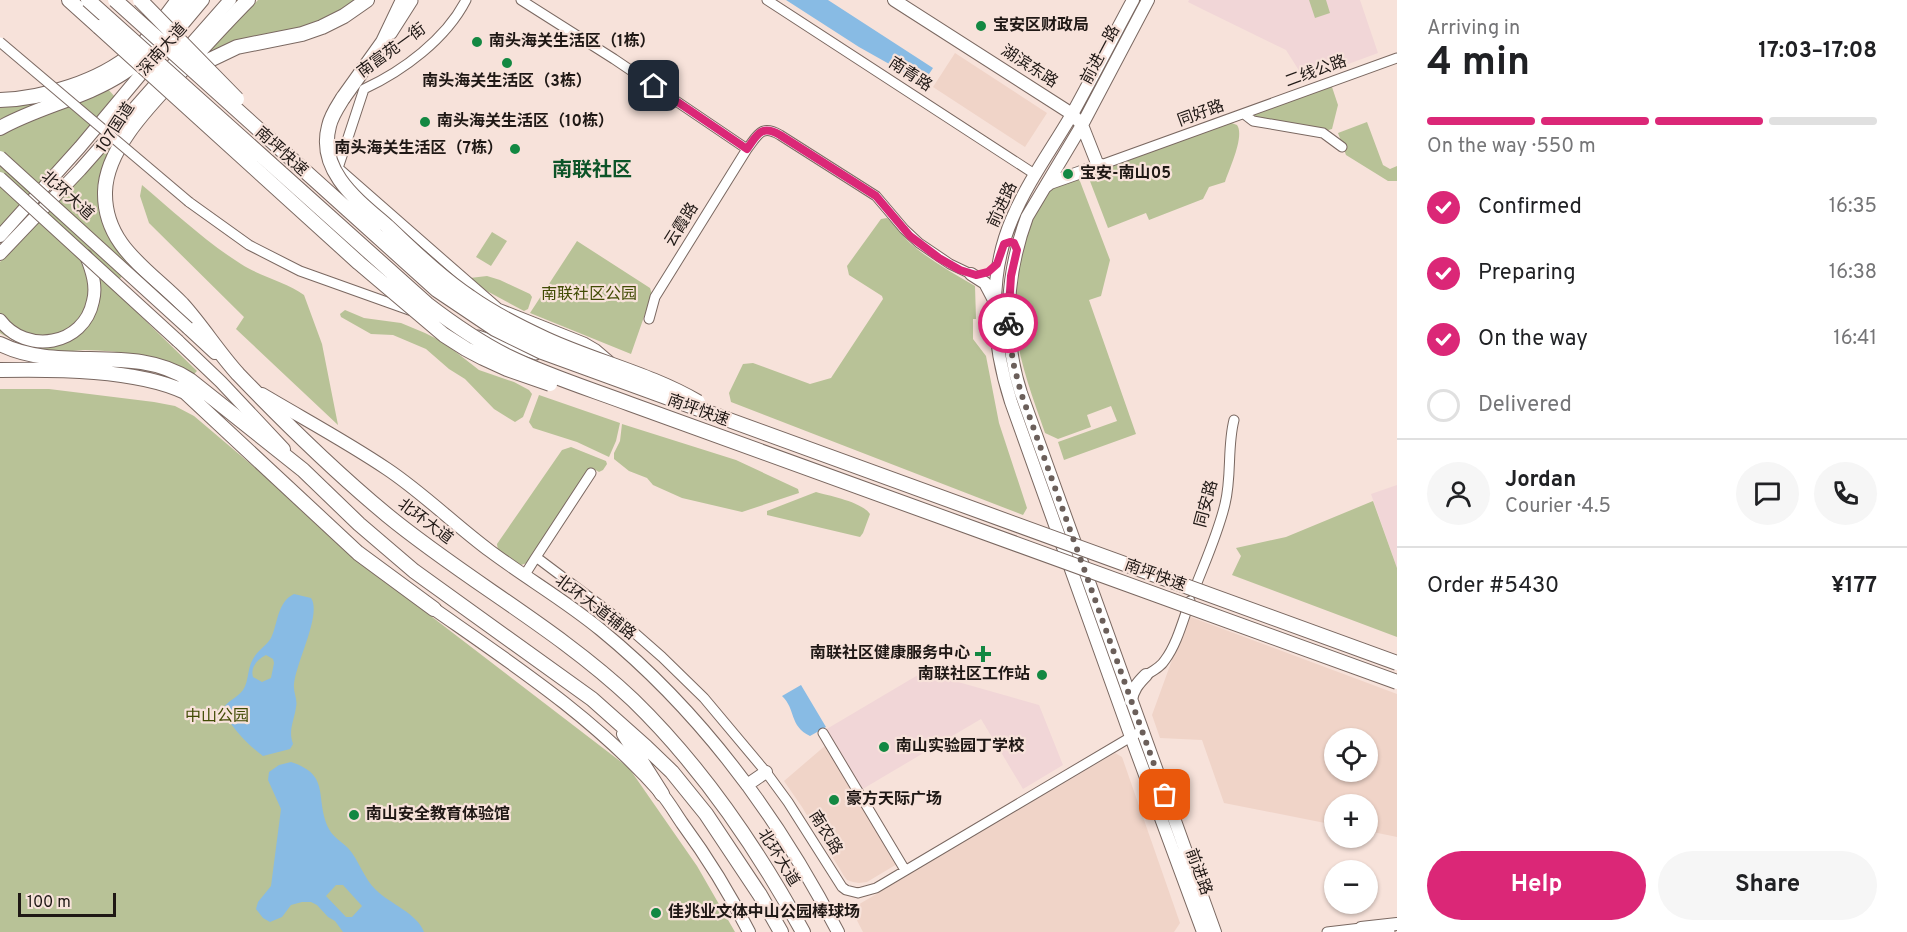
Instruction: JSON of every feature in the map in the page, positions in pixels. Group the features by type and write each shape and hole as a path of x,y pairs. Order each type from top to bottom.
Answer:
{"highway":[{"path":"69,0 359,263 444,335 466,350 507,369 569,390 630,404"},
{"path":"87,0 99,27"},
{"name":"南坪快速","path":"87,0 427,304 484,344 527,365 630,404 1397,682"},
{"name":"南坪快速","path":"115,0 437,290 495,329 542,352 1397,663"},
{"path":"140,0 293,160"},
{"name":"107国道","path":"0,128 108,81 133,66 155,46 193,0"},
{"name":"107国道","path":"236,372 192,324 173,296 123,248 113,231 106,209 106,182 114,157 138,122 171,82 248,0"},
{"path":"171,82 225,51 302,34 322,27 367,0"},
{"path":"403,0 383,42 343,98 329,126 327,141 329,156 333,170 342,184 470,298 548,340 642,375 694,399 734,422"},
{"path":"0,100 33,97 60,90 112,67 135,51 175,3"},
{"path":"143,71 155,46"},
{"path":"0,344 23,353 44,357 148,362 170,368 190,380 303,470"},
{"path":"0,370 86,372 150,380 184,392 358,553 435,609"},
{"name":"北环大道","path":"236,372 337,471 388,516 550,632 622,691 645,713 689,760 721,802 776,884 803,932"},
{"name":"北环大道","path":"303,470 359,524 414,571 570,682 613,716 672,772 706,814 760,895 781,932"},
{"path":"613,716 662,794"}],"main road":[{"name":"深南大道","path":"0,236 80,147 203,0"},
{"name":"深南大道","path":"0,259 3,251 80,170 231,0"},
{"name":"湖滨东路","path":"894,0 1072,114 1082,125"},
{"name":"前进一路","path":"1072,114 1133,0"},
{"name":"前进一路","path":"1082,125 1148,0"},
{"name":"前进路","path":"1072,114 1018,207 1001,253 995,302 998,354 1006,387 1136,734 1213,926"},
{"name":"前进路","path":"1082,125 1030,210 1022,231 1011,276 1008,322 1010,344 1016,378 1131,701 1136,734 1203,932"},
{"path":"1082,125 1096,163 1101,165"},
{"name":"北环大道","path":"0,157 192,324"},
{"path":"1043,188 1050,183 1101,165"},
{"name":"北环大道","path":"0,178 221,382 303,470"},
{"path":"1010,226 1013,233 1017,234 1022,231"},
{"path":"971,274 988,272 993,268 1006,243 1012,242 1016,245 1017,250"},
{"path":"0,320 11,332 36,342 58,340 71,334 89,313 93,301 92,271 86,256"},
{"path":"971,274 985,283 995,302"},
{"name":"北环大道辅路","path":"254,389 388,470 488,550 599,628 627,653 698,723 747,785 796,859 838,932"},
{"path":"435,609 577,712 662,794 716,874 749,932"},
{"path":"1119,669 1134,676 1146,675"},
{"path":"1131,701 1137,684 1146,675"},
{"path":"747,785 766,772"},
{"path":"1190,897 1195,932"},
{"path":"1361,928 1397,924"},
{"path":"1213,926 1221,932"},
{"path":"1389,932 1397,930"}],"street":[{"path":"364,89 357,84 396,29 413,1 411,0"},
{"name":"南富苑一街","path":"466,0 438,38 400,68 364,89 338,168 498,308 584,342 596,349 638,392"},
{"path":"521,0 614,59 747,149"},
{"name":"南青路","path":"766,0 1036,175"},
{"path":"0,42 189,202 249,245 300,271 1015,525"},
{"name":"二线公路","path":"1244,114 1397,58"},
{"name":"同好路","path":"1101,165 1244,114 1253,121 1323,134 1342,147"},
{"name":"云霞路","path":"649,319 655,297 747,149 760,132 767,130 775,132 876,196 919,243 950,264 971,274"},
{"name":"同安路","path":"1146,675 1161,666 1172,649 1225,506 1234,420"},
{"path":"524,576 591,473"},
{"name":"南农路","path":"536,557 601,605 662,657 704,698 766,772 808,831 837,881 846,890 858,893 870,891 1136,734"},
{"path":"823,733 905,870"},
{"path":"1327,932 1361,928 1389,932"}],"shaded area":[{"path":"1189,0 1360,0 1378,53 1305,80 1286,50 1188,2"},
{"path":"955,53 1047,113 1025,147 933,87"},
{"path":"1397,485 1397,568 1371,494"},
{"path":"1188,616 1397,694 1397,837 1378,833 1378,794 1324,794 1324,823 1224,803 1202,740 1160,738 1152,715"},
{"name":"南山实验园丁学校","path":"923,672 1039,705 1063,765 1023,789 981,719 861,790 825,730"},
{"path":"826,745 897,864 867,882 847,880 784,781"},
{"path":"1115,753 1122,757 1180,923 1174,932 863,932 851,909"}],"green space":[{"path":"258,0 357,0 325,20 210,52"},
{"path":"1309,0 1326,0 1330,13 1315,18"},
{"path":"1329,85 1332,87 1338,105 1332,129 1325,131 1255,118 1254,113"},
{"path":"107,88 115,97 0,231 0,134"},
{"path":"36,99 41,103 0,119 0,104"},
{"path":"1229,122 1237,125 1239,137 1236,153 1225,182 1209,187 1203,199 1149,220 1146,213 1108,228 1088,176"},
{"path":"1367,122 1383,165 1390,169 1397,166 1397,181 1388,181 1346,155 1338,133"},
{"path":"109,144 115,148 100,199 133,263 112,288 197,371 194,374 170,362 142,355 85,350 48,352 35,349 0,333 0,262"},
{"path":"1078,176 1110,260 1101,296 1089,300 1136,434 1064,460 1058,442 1117,421 1111,406 1087,415 1091,427 1058,439 1045,433 1019,350 1015,298 1024,241 1041,197 1060,183"},
{"path":"142,185 228,255 249,269 290,286 304,295 322,344 338,425 236,329 244,317 149,223 140,196"},
{"path":"887,218 917,249 975,286 976,319 973,319 973,339 986,356 999,423 1027,508 1023,515 731,402 729,393 743,364 753,363 810,384 831,378 883,299 882,296 849,275 847,266 881,219"},
{"path":"492,232 507,241 491,266 476,257"},
{"name":"南联社区公园","path":"577,241 650,288 652,294 631,354 530,313"},
{"path":"487,276 530,294 532,297 528,309 524,311 472,283 470,278"},
{"path":"345,310 364,318 401,323 425,333 443,342 479,370 514,382 529,390 532,394 523,417 515,422 494,409 465,379 449,369 426,349 393,335 371,334 341,317 340,314"},
{"name":"中山公园","path":"0,389 49,389 154,402 175,406 194,416 423,610 629,768 697,866 735,932 0,932"},
{"path":"539,395 620,423 609,457 577,442 533,428 529,422"},
{"path":"622,424 736,460 798,489 799,493 742,512 682,498 653,485 647,478 629,471 614,459 614,453 620,441"},
{"path":"571,447 606,461 607,464 599,472 592,468 589,469 527,563 521,565 498,551 497,544 562,450"},
{"path":"816,492 860,506 870,514 860,537 767,515 767,511"},
{"path":"1373,501 1397,568 1397,637 1232,575 1241,556 1236,548 1286,537"}],"water":[{"path":"786,0 828,0 933,68 923,83 859,47"},
{"path":"294,594 311,598 314,605 311,626 294,684 296,704 291,730 293,744 290,749 263,756 240,735 223,709 243,690 251,663 271,638 281,608","holes":["266,655 273,659 271,678 262,682 253,677 255,664 260,659"]},
{"path":"801,685 826,727 810,736 799,727 782,696"},
{"path":"291,762 304,767 312,774 320,789 322,808 330,832 352,853 372,886 416,919 424,932 343,932 335,921 311,902 291,905 282,917 270,922 263,918 256,909 258,902 271,886 281,809 268,780 269,772 279,765","holes":["336,885 343,885 362,906 352,917 346,917 326,896"]}],"way so far":[{"path":"1008,323 1016,378 1165,795"}],"place":[{"name":"宝安区财政局","path":"981,26"},
{"name":"南头海关生活区（1栋）","path":"477,42"},
{"name":"南头海关生活区（3栋）","path":"507,63"},
{"name":"南头海关生活区（10栋）","path":"425,122"},
{"name":"南头海关生活区（7栋）","path":"515,149"},
{"name":"宝安-南山05","path":"1068,174"},
{"name":"南联社区健康服务中心","path":"983,654"},
{"name":"南联社区工作站","path":"1042,675"},
{"name":"南山实验园丁学校","path":"884,747"},
{"name":"豪方天际广场","path":"834,800"},
{"name":"南山安全教育体验馆","path":"354,815"},
{"name":"佳兆业文体·中山公园棒球场","path":"656,913"}],"district":[{"name":"南联社区","path":"592,171"}],"route":[{"path":"654,86 747,149 758,134 764,130 771,130 780,135 876,196 919,243 939,258 971,274 988,272 1000,259 1004,244 1014,243 1017,250 1011,276 1008,323"}]}
